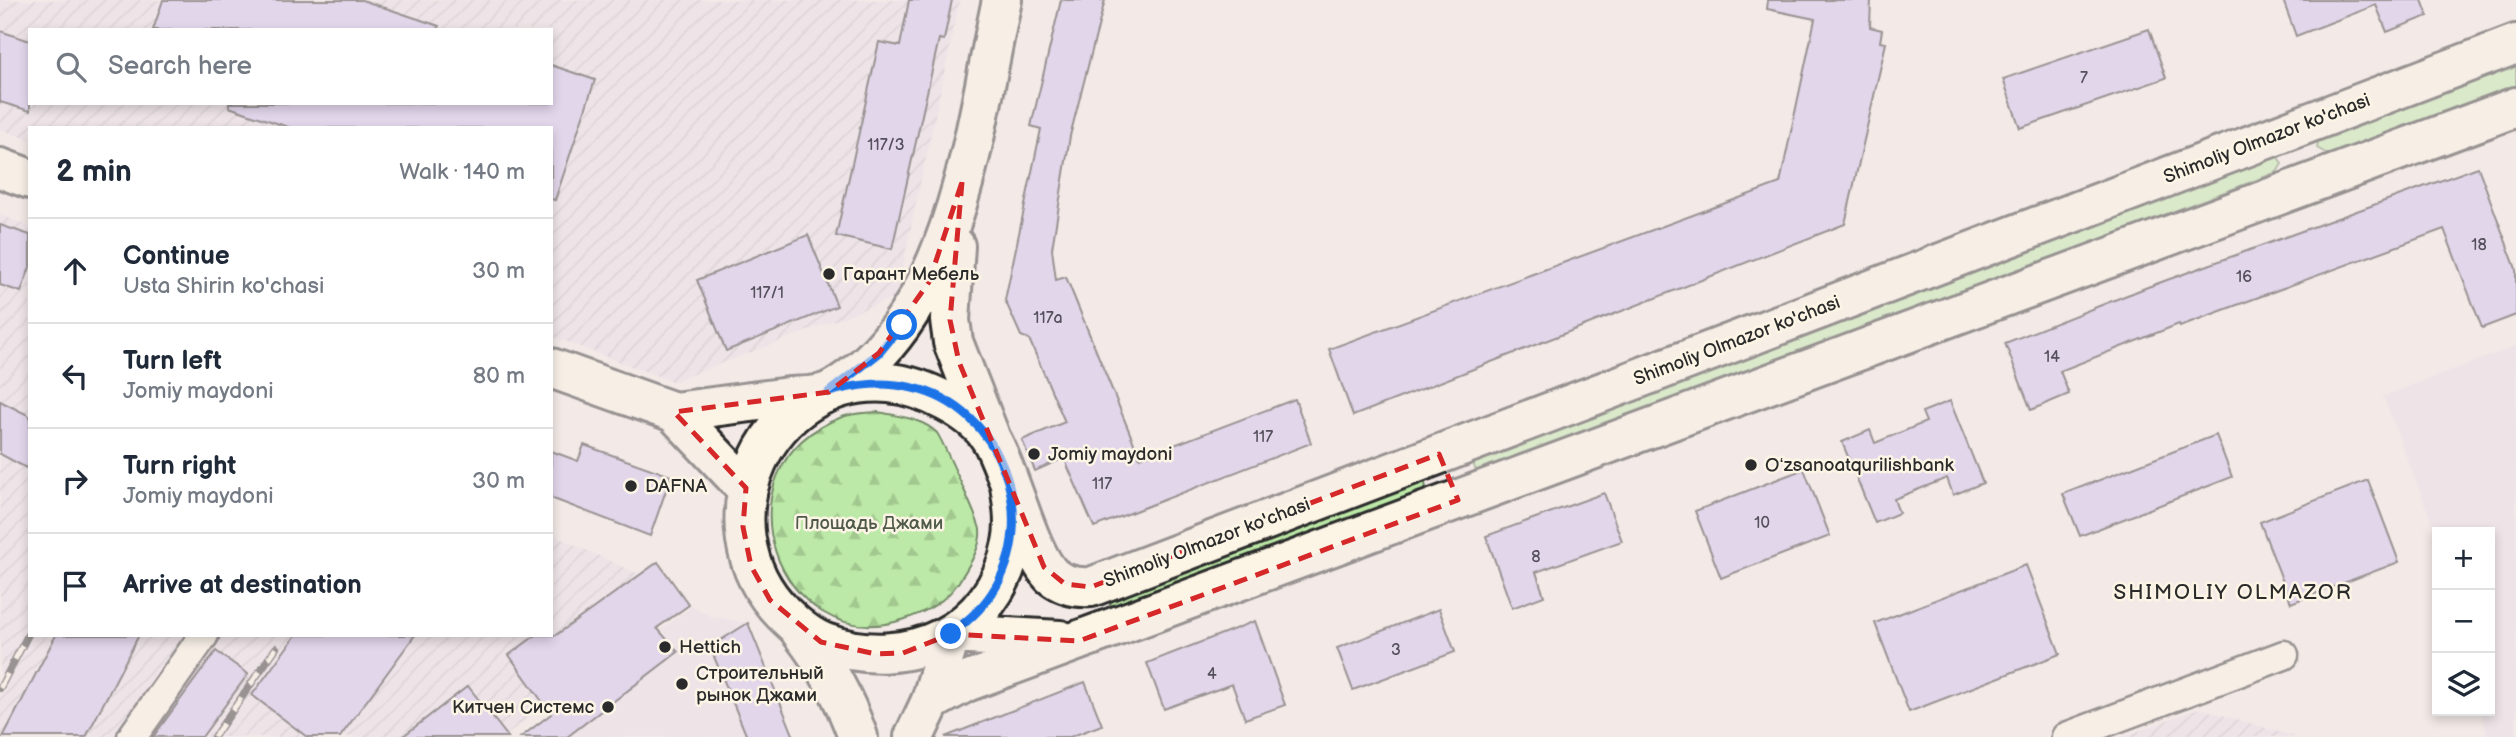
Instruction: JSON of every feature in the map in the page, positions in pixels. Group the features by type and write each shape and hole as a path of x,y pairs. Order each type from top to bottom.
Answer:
{"main road":[{"path":"858,737 842,694 824,661 770,600 751,566 743,527 746,488 754,463 785,420 805,404 829,392 879,353 902,325 929,282 962,182 1002,0"},
{"name":"Shimoliy Olmazor ko'chasi","path":"1010,485 1044,567 1053,577 1077,588 1091,587 2516,44"},
{"path":"931,701 966,682 2516,107"},
{"path":"2291,130 2313,183"},
{"path":"0,168 28,178"},
{"path":"797,628 821,642 848,651 903,653 951,634 975,614 992,593 1005,568 1012,542 1014,514 1010,485 959,362 950,320 962,182"},
{"path":"553,369 674,412 746,488"},
{"path":"674,412 829,392 860,384 888,383 916,388 942,399 966,415 991,439"},
{"path":"1439,454 1458,500"},
{"path":"951,634 1079,641"},
{"path":"914,737 931,701 951,634"}],"street":[{"path":"132,737 203,637"},
{"path":"2066,737 2284,655"}],"highlighted area":[{"path":"962,182 950,320 959,362 1044,567 1065,584 1091,587 1439,454 1458,500 1079,641 951,634 903,653 876,654 821,642 770,600 751,566 743,527 746,488 674,412 829,392 879,353 929,282"}],"shaded area":[{"path":"0,0 960,0 896,297 673,382 553,337 553,126 28,126 28,139 0,129"},
{"path":"0,215 28,225 28,637 553,637 553,535 685,595 504,737 0,737"},
{"path":"2516,346 2516,737 2488,737 2482,716 2495,716 2495,527 2434,527 2383,396"},
{"name":"Строительный рынок Джами","path":"692,606 710,616 748,623 794,737 521,737"},
{"path":"2199,708 2296,737 2122,737"}],"green space":[{"path":"2516,62 2516,86 2329,155 2317,148 2319,137"},
{"path":"2277,155 2282,164 2277,172 1478,476 1471,458"},
{"name":"Площадь Джами","path":"878,412 917,421 937,433 974,513 980,537 966,571 953,590 941,601 902,620 859,625 822,612 794,586 776,552 770,513 778,475 801,442 842,417"},
{"path":"1424,480 1427,491 1113,612 1108,596"}],"building":[{"path":"163,0 362,0 439,26 438,28 154,28"},
{"path":"909,0 952,0 944,40 939,39 892,249 836,236 879,42 900,46"},
{"path":"1061,0 1105,0 1070,136 1052,249 1056,280 1066,277 1140,458 1295,399 1311,443 1094,527 1064,458 1035,471 1022,440 1065,422 1029,339 1021,336 1005,300 1041,129 1031,126"},
{"path":"1768,0 1871,0 1870,27 1882,30 1880,42 1886,43 1845,224 1353,416 1329,349 1780,183 1815,19 1767,9"},
{"path":"2283,0 2422,0 2428,16 2387,32 2376,5 2296,36"},
{"path":"2149,29 2166,78 2020,128 2003,79"},
{"path":"0,31 28,40 30,111 0,102"},
{"path":"553,66 595,80 555,200 553,126 285,126 229,107 553,105"},
{"path":"2478,167 2516,269 2516,315 2482,328 2444,229 2180,326 2179,324 2060,371 2069,394 2031,410 2005,343 2145,288"},
{"path":"0,225 28,234 28,273 21,292 0,285"},
{"path":"808,235 837,306 726,351 697,280"},
{"path":"0,401 28,415 28,469 0,454"},
{"path":"1950,401 1983,483 1953,495 1947,478 1894,499 1899,513 1875,523 1842,442 1870,430 1875,443 1926,422 1922,412"},
{"path":"2216,435 2232,477 2080,536 2063,494"},
{"path":"584,445 671,476 650,536 553,499 553,452 578,461"},
{"path":"1804,469 1830,536 1721,578 1695,511"},
{"path":"2368,480 2399,562 2291,603 2260,522"},
{"path":"1604,493 1622,541 1536,572 1544,596 1512,608 1486,536"},
{"path":"658,562 689,605 657,628 678,652 567,737 521,737 551,714 509,655 533,637 556,635"},
{"path":"2026,565 2060,654 1909,712 1875,623"},
{"path":"1439,609 1455,652 1353,690 1337,648"},
{"path":"1255,621 1285,705 1245,719 1232,684 1164,709 1147,663"},
{"path":"748,623 794,737 747,737 710,647"},
{"path":"55,637 138,637 86,737 3,737"},
{"path":"295,637 414,637 340,737 307,737 252,695"},
{"path":"216,651 248,674 202,737 153,737"},
{"path":"1085,682 1102,725 1070,737 945,737"},
{"path":"468,686 508,737 402,737"}],"railway":[{"path":"0,688 28,635"},
{"path":"214,737 276,648"}],"place":[{"name":"Гарант Мебель","path":"829,274"},
{"name":"Jomiy maydoni","path":"1034,454"},
{"name":"Oʻzsanoatqurilishbank","path":"1751,465"},
{"name":"DAFNA","path":"631,486"},
{"name":"Hettich","path":"665,647"},
{"name":"Строительный рынок Джами","path":"682,684"},
{"name":"Китчен Системс","path":"608,707"}],"district":[{"name":"SHIMOLIY OLMAZOR","path":"2233,592"}],"route":[{"path":"902,325 879,353 829,392 860,384 888,383 916,388 942,399 966,415 991,439 1010,485 1014,514 1012,542 1005,568 992,593 975,614 951,634"}]}
